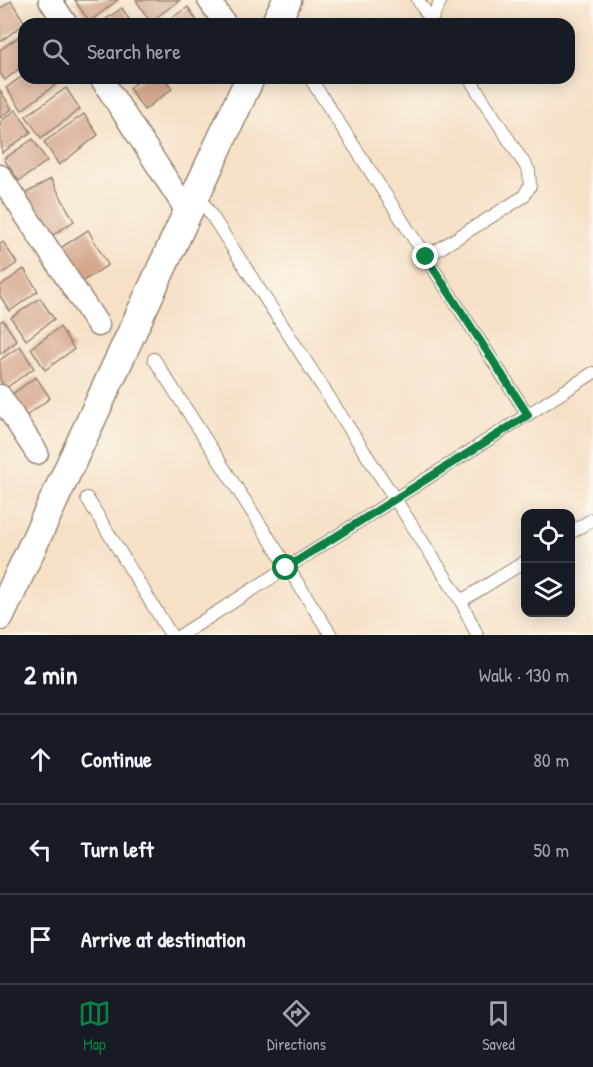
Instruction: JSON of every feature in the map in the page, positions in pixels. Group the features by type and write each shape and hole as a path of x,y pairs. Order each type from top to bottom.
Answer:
{"street":[{"path":"50,0 62,18"},
{"path":"209,0 221,18"},
{"path":"279,18 287,0"},
{"path":"105,84 192,202"},
{"path":"0,616 247,84"},
{"path":"0,176 98,325"},
{"path":"0,396 37,453"}],"lane":[{"path":"418,0 429,18"},
{"path":"434,18 441,0"},
{"path":"314,84 528,415"},
{"path":"426,257 522,197 530,186 530,171 473,84"},
{"path":"192,202 395,498 461,601 477,635"},
{"path":"154,359 331,635"},
{"path":"181,635 593,373"},
{"path":"87,498 171,635"},
{"path":"575,530 593,519"},
{"path":"461,601 522,563"}],"building":[{"path":"75,0 118,0 94,18 86,18"},
{"path":"136,0 180,0 155,18 147,18"},
{"path":"11,1 22,18 18,18 18,28 0,42 0,9"},
{"path":"188,7 195,18 172,18"},
{"path":"122,8 128,18 108,18"},
{"path":"18,37 18,70 5,80 0,73 0,50"},
{"path":"18,79 18,84 56,84 22,110 6,88"},
{"path":"135,84 169,84 172,89 144,110 129,88"},
{"path":"66,88 80,109 41,138 26,116"},
{"path":"0,90 12,109 0,118"},
{"path":"16,110 31,132 2,153 0,122"},
{"path":"84,114 98,135 59,165 44,142"},
{"path":"33,139 47,161 19,181 4,159"},
{"path":"51,179 74,221 50,237 21,196"},
{"path":"88,230 108,265 83,281 59,249"},
{"path":"3,242 17,263 0,275 0,244"},
{"path":"24,269 38,291 10,311 0,296 0,286"},
{"path":"40,298 54,319 26,340 11,318"},
{"path":"3,320 17,341 0,354 0,322"},
{"path":"60,327 74,349 45,370 31,348"},
{"path":"20,346 34,368 6,388 0,380 0,360"},
{"path":"36,377 50,398 22,419 8,397"}],"route":[{"path":"286,568 528,415 426,257"}]}
